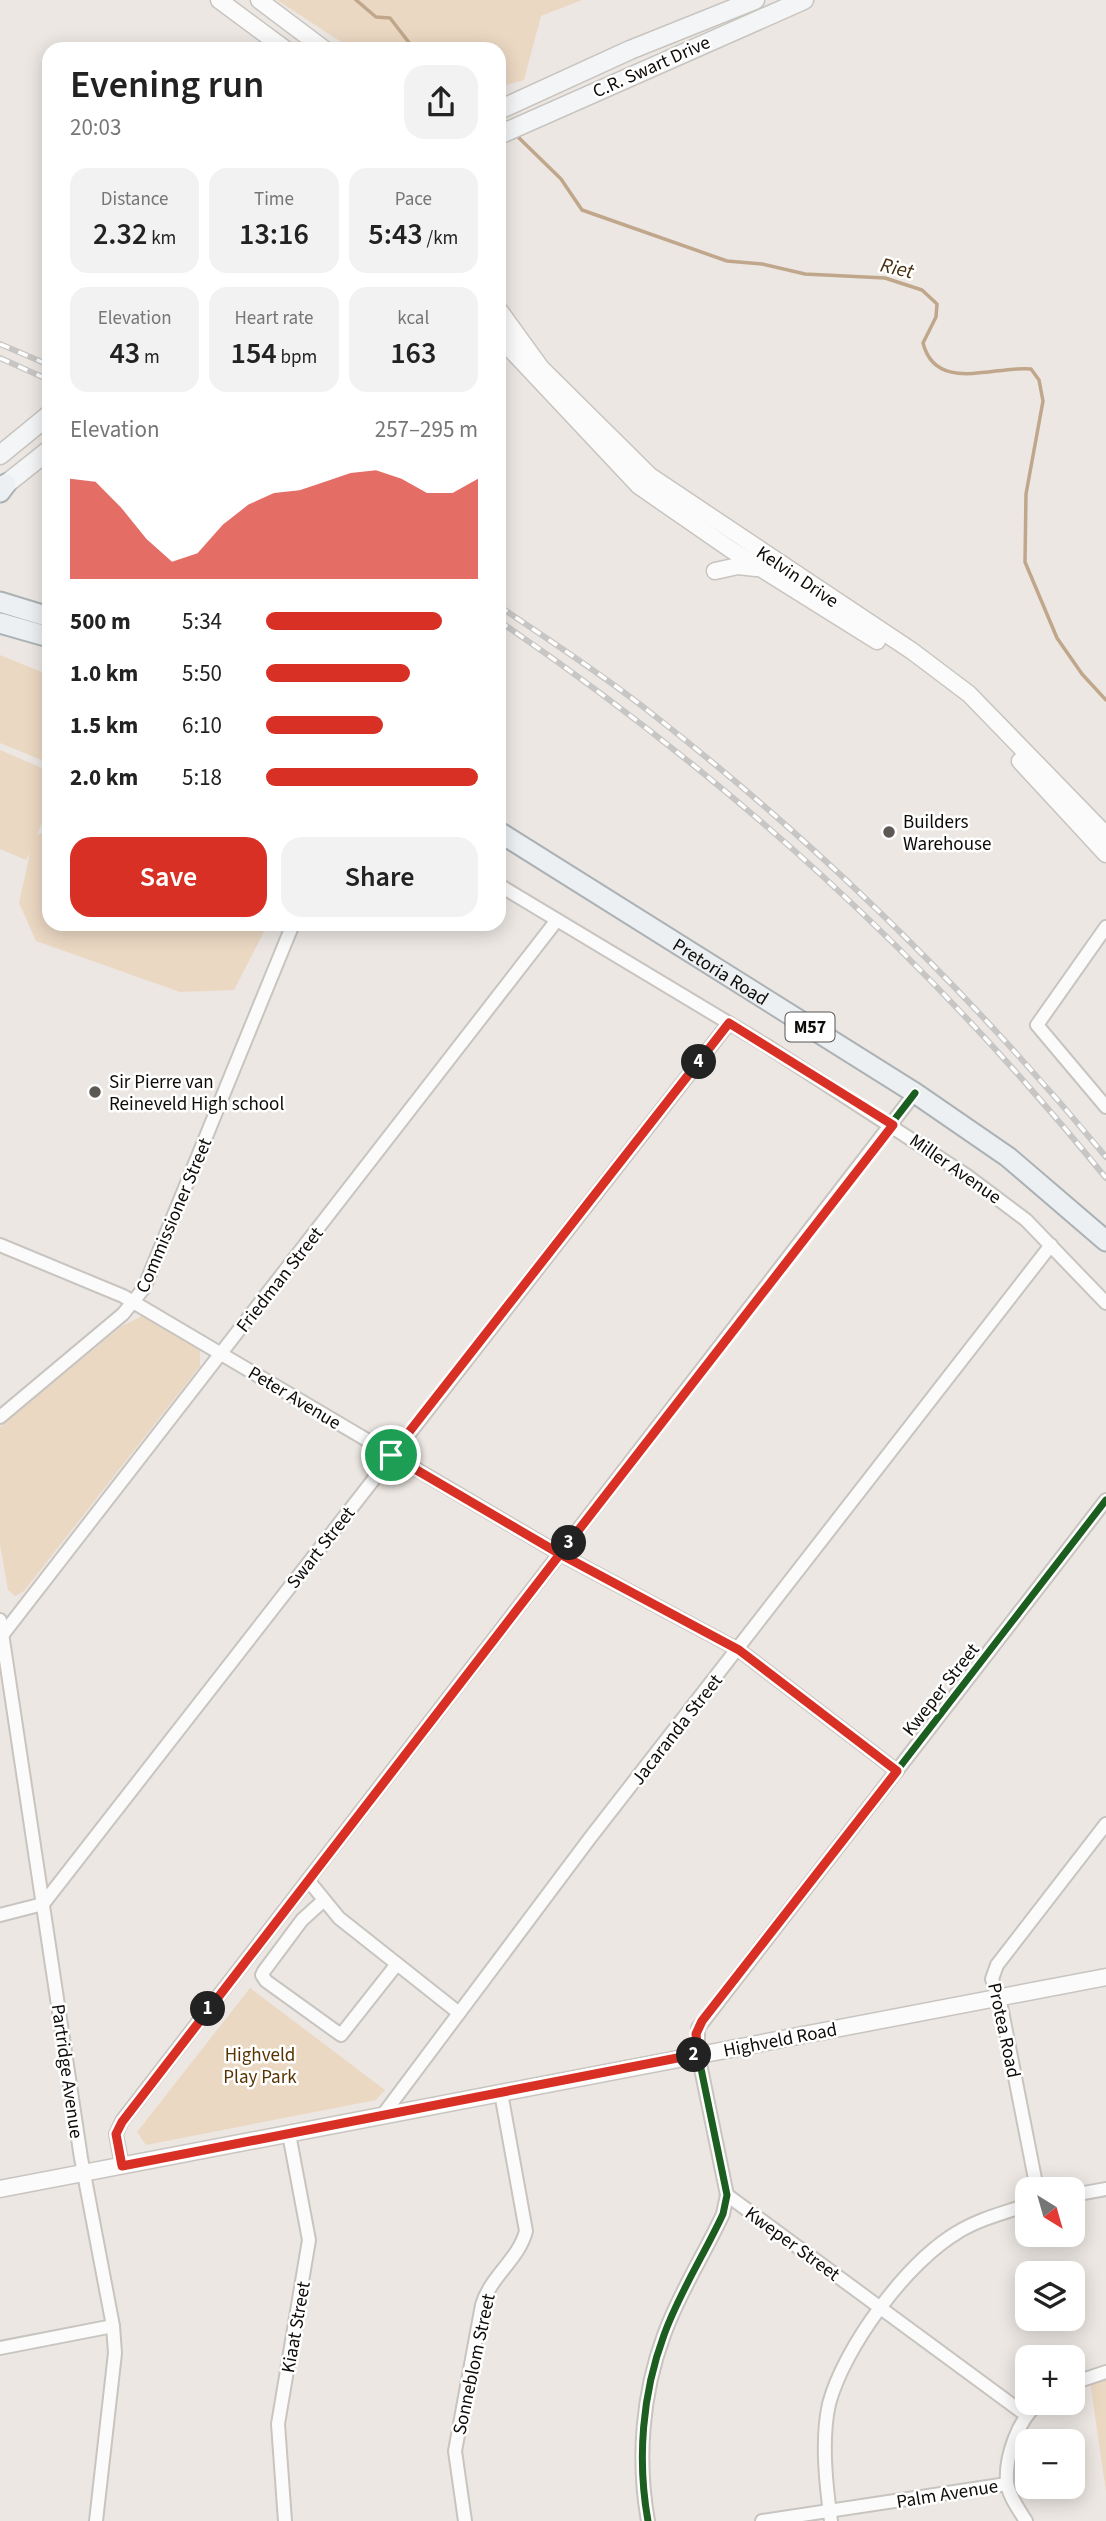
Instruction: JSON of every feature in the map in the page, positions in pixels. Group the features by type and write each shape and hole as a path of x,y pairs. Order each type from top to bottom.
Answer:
{"main road":[{"name":"C.R. Swart Drive","path":"506,107 630,50 755,0"},
{"name":"C.R. Swart Drive","path":"506,131 804,0"},
{"path":"0,455 42,421"},
{"path":"2,489 42,456"},
{"path":"4,601 42,615"},
{"path":"0,623 42,635"},
{"name":"Pretoria Road","path":"506,837 915,1093 1008,1157 1106,1241"}],"street":[{"path":"219,0 276,42"},
{"path":"259,0 315,42"},
{"name":"Kelvin Drive","path":"506,320 541,368 650,476 912,651 969,694 1106,835"},
{"name":"Kelvin Drive","path":"506,344 639,486 759,568 904,658 963,703 1106,854"},
{"path":"715,571 738,566 759,568"},
{"name":"Miller Avenue","path":"506,889 893,1125 1005,1203 1051,1245 1106,1303"},
{"name":"Friedman Street","path":"1,1638 557,920"},
{"path":"1106,927 1037,1025 1106,1107"},
{"name":"Commissioner Street","path":"0,1417 135,1303 150,1275 290,931"},
{"name":"Swart Street","path":"43,1904 729,1023"},
{"path":"122,2166 116,2134 122,2122 893,1125 915,1093"},
{"name":"Peter Avenue","path":"0,1245 135,1303 560,1554 739,1650 897,1771"},
{"name":"Jacaranda Street","path":"382,2116 590,1838 739,1650 1051,1245"},
{"name":"Kweper Street","path":"1015,2407 727,2195 696,2034 702,2021 1106,1500"},
{"name":"Partridge Avenue","path":"0,1620 83,2173 113,2326 115,2353 96,2521"},
{"name":"Protea Road","path":"1035,2177 992,1979 997,1965 1106,1824"},
{"path":"308,1880 339,1919 458,2013"},
{"path":"324,1900 285,1942 263,1973 264,1979 341,2035 397,1964"},
{"path":"0,1915 43,1904"},
{"name":"Highveld Road","path":"0,2189 1106,1977"},
{"name":"Sonneblom Street","path":"465,2521 455,2451 482,2305 491,2285 522,2242 526,2231 500,2093"},
{"name":"Kiaat Street","path":"285,2521 278,2424 309,2240 289,2134"},
{"path":"1085,2193 1106,2189"},
{"path":"648,2521 641,2481 641,2450 661,2344 723,2214 727,2195"},
{"path":"831,2517 827,2432 829,2405 854,2349 879,2307 925,2257 950,2237 983,2220 1015,2209"},
{"path":"0,2348 113,2326"},
{"path":"1085,2379 1106,2372"},
{"path":"1026,2415 1011,2456 1007,2484 1026,2521"},
{"name":"Palm Avenue","path":"762,2521 831,2517 1007,2484"}],"green space":[{"path":"277,0 582,0 541,16 524,80 506,85 506,42 341,42"},
{"path":"0,655 42,672 42,760 0,743"},
{"path":"0,750 42,768 42,823 37,835 42,832 42,931 264,931 234,990 180,992 36,941 19,903 30,853 26,860 0,849"},
{"path":"144,1315 196,1344 200,1350 200,1366 24,1591 15,1596 8,1590 0,1544 0,1427 122,1326"},
{"name":"Highveld Play Park","path":"250,1988 385,2090 376,2100 146,2145 137,2132"},
{"path":"1106,2378 1106,2492 1090,2381"}],"waterway":[{"name":"Riet","path":"356,0 376,17 390,18 409,42"},
{"name":"Riet","path":"515,134 561,179 582,210 727,261 762,264 805,274 885,278 922,290 937,304 936,317 923,343 930,359 940,368 953,373 968,374 1031,369 1039,380 1043,401 1026,494 1025,562 1057,638 1082,674 1106,700"}],"railway":[{"path":"0,344 42,362"},
{"path":"0,358 42,377"},
{"path":"506,611 651,713 713,763 833,868 947,979 1106,1157"},
{"path":"506,626 667,744 747,809 823,877 969,1020 1106,1178"}],"cycle path":[{"path":"122,2166 116,2134 122,2121 915,1093"},
{"path":"648,2521 642,2451 651,2380 670,2319 723,2214 727,2195 698,2054 698,2028 1106,1500"}],"place":[{"name":"Builders Warehouse","path":"889,832"},
{"name":"Sir Pierre van Reineveld High school","path":"95,1092"}],"route":[{"path":"391,1455 560,1554 122,2122 116,2134 122,2166 698,2054 695,2040 702,2021 897,1771 739,1650 560,1554 893,1125 729,1023 391,1455"}]}
